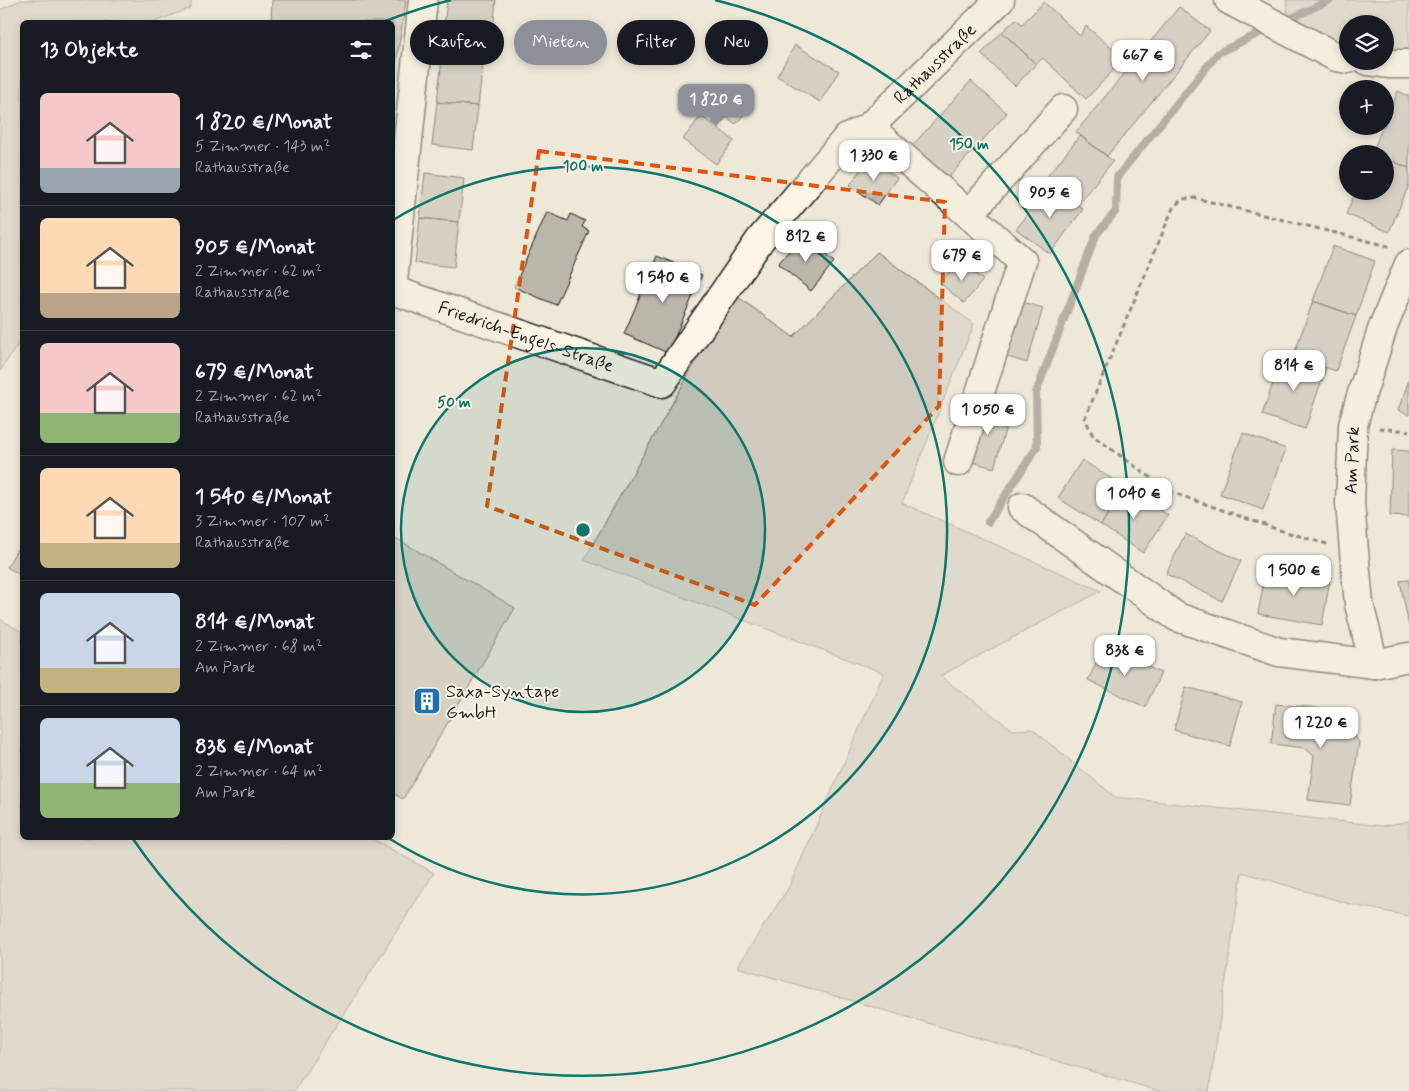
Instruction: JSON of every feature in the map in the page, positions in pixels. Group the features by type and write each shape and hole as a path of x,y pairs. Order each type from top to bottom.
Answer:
{"street":[{"name":"Friedrich-Engels-Straße","path":"395,262 423,0"},
{"name":"Rathausstraße","path":"662,383 760,240 846,139 869,128 1000,0"},
{"path":"1229,1 1339,58"},
{"path":"1394,64 1409,64"},
{"path":"969,214 1062,109"},
{"path":"869,128 1022,261 958,462"},
{"name":"Am Park","path":"1374,664 1359,604 1354,551 1350,503 1353,425 1404,256"},
{"name":"Friedrich-Engels-Straße","path":"395,291 662,383"},
{"path":"1022,507 1177,617 1278,652 1374,664 1409,657"}],"path":[{"path":"1354,551 1279,530 1171,492 1093,436 1085,418 1173,208 1182,200 1194,198 1404,256"}],"highlighted area":[{"path":"539,151 945,202 939,406 755,605 487,506"}],"shaded area":[{"path":"21,0 192,0 190,8 160,20 20,20 20,341 0,371 0,10"},
{"path":"1286,0 1409,0 1409,64 1394,62 1394,15 1339,15 1339,55 1290,32"},
{"path":"877,252 974,324 902,503 1101,591 940,676 1013,730 1032,729 1115,797 1383,826 1409,821 1409,916 1353,905 1242,872 1209,1091 1159,1091 737,967 789,887 884,673 584,560 734,294 793,337"},
{"path":"0,619 20,631 20,840 375,840 434,873 294,1091 0,1091"}],"building":[{"path":"272,0 406,0 395,71 395,20 271,20"},
{"path":"447,0 496,0 494,20 445,20"},
{"path":"1044,2 1080,36 1086,26 1124,59 1086,99 1043,58 1036,64 1002,32 1016,19 1022,24"},
{"path":"1179,7 1210,31 1107,156 1076,132"},
{"path":"1002,32 1036,64 1015,86 981,54"},
{"path":"795,45 839,71 820,102 777,76"},
{"path":"441,65 483,65 478,106 437,102"},
{"path":"971,81 1007,113 948,178 912,146"},
{"path":"719,85 749,108 736,124 726,117 718,128 734,141 716,164 683,139 701,116 712,124 721,112 707,101"},
{"path":"1398,91 1409,96 1409,168 1394,162 1394,145 1375,145 1379,135 1394,135 1394,101"},
{"path":"437,102 478,106 473,150 432,145"},
{"path":"1080,136 1113,161 1077,205 1045,179"},
{"path":"869,158 897,178 878,205 850,185"},
{"path":"1394,162 1409,168 1409,185 1389,232 1346,214 1352,200 1394,200"},
{"path":"425,173 464,178 459,222 420,218"},
{"path":"1052,185 1083,209 1050,254 1016,229"},
{"path":"547,212 568,221 571,214 585,221 582,227 589,231 556,305 514,287"},
{"path":"420,218 459,222 454,267 415,263"},
{"path":"802,236 834,262 811,291 778,264"},
{"path":"1333,246 1375,261 1356,316 1313,301"},
{"path":"657,256 702,275 668,353 624,334"},
{"path":"959,261 983,280 964,303 940,283"},
{"path":"1015,300 1043,308 1027,363 999,354"},
{"path":"1313,301 1356,316 1336,371 1293,357"},
{"path":"1283,354 1326,368 1305,429 1262,415"},
{"path":"1409,380 1409,415 1398,410"},
{"path":"981,405 1010,413 994,468 965,460"},
{"path":"1243,433 1286,449 1263,510 1220,494"},
{"path":"1392,450 1409,451 1409,517 1390,516"},
{"path":"1082,460 1125,487 1101,525 1058,498"},
{"path":"1125,487 1168,515 1143,553 1101,525"},
{"path":"1185,534 1241,561 1222,601 1166,574"},
{"name":"Saxa-Syntape GmbH","path":"395,538 515,608 403,799 395,795"},
{"path":"20,544 20,575 7,567"},
{"path":"1266,569 1330,580 1322,625 1258,614"},
{"path":"1409,580 1409,626 1400,581"},
{"path":"1104,647 1161,673 1145,707 1088,680"},
{"path":"1186,687 1242,702 1230,746 1174,730"},
{"path":"1276,704 1336,710 1359,742 1350,805 1308,800 1314,756 1305,748 1271,744"}],"waterway":[{"path":"1283,22 1330,0"},
{"path":"988,522 1037,447 1036,393 1096,235 1116,211 1117,177 1218,53 1268,29"}],"place":[{"name":"Saxa-Syntape GmbH","path":"427,701"}]}
